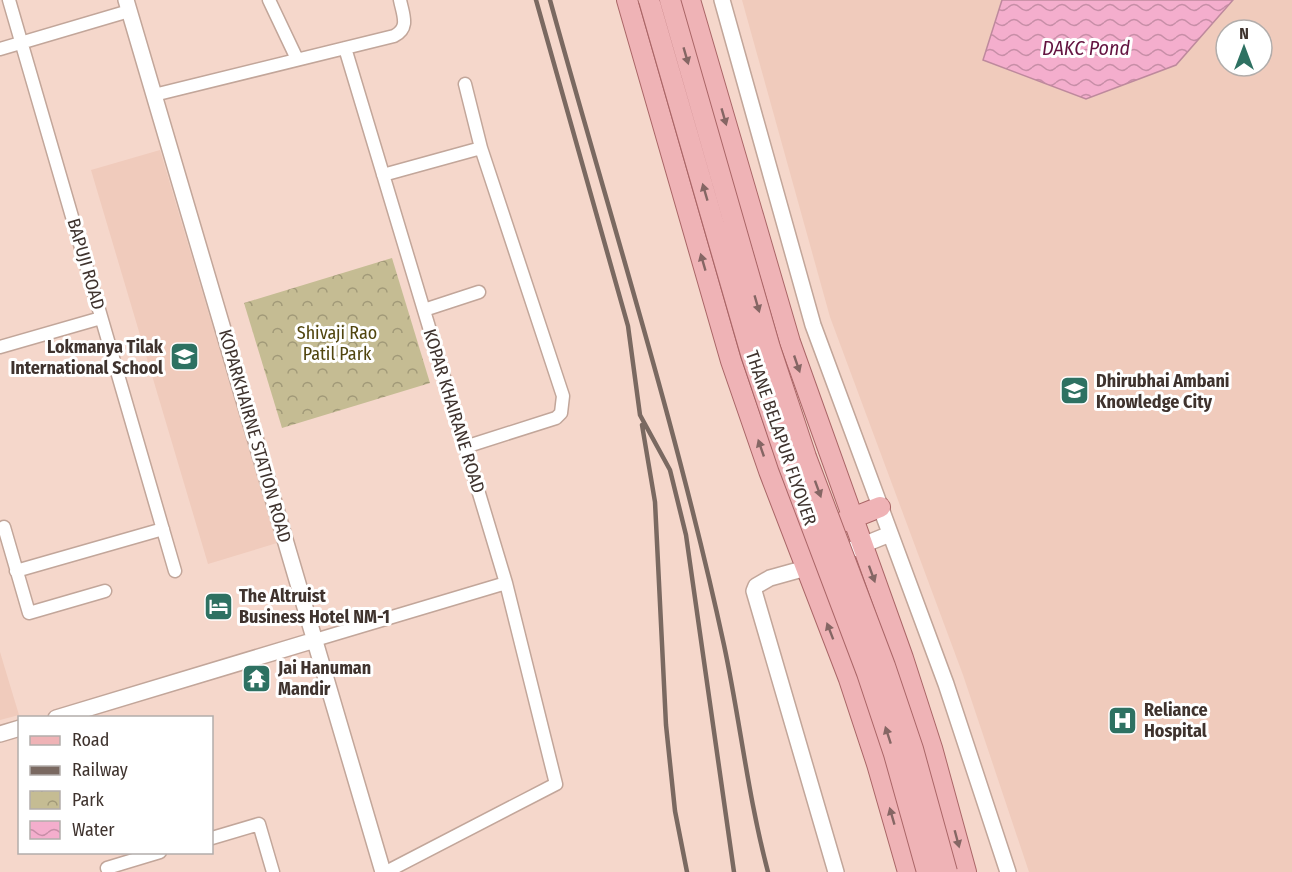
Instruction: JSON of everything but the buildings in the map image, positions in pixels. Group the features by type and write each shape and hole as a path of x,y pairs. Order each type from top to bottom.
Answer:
{"main road":[{"path":"627,0 732,361 769,471 849,679 877,764 908,872"},
{"name":"THANE BELAPUR FLYOVER","path":"649,0 751,354 788,464 870,683 894,754 927,872"},
{"name":"THANE BELAPUR FLYOVER","path":"670,0 770,348 810,469 885,666 913,749 947,872"},
{"path":"690,0 790,342 929,736 966,872"},
{"path":"796,540 880,507"}],"street":[{"name":"BAPUJI ROAD","path":"9,0 175,571"},
{"path":"268,0 297,59"},
{"path":"154,95 402,32 405,24 400,0"},
{"path":"722,0 813,325 946,684 1008,872"},
{"path":"0,49 128,6"},
{"name":"KOPARKHAIRNE STATION ROAD","path":"128,6 385,872"},
{"name":"KOPAR KHAIRANE ROAD","path":"345,48 506,583 556,784 385,872"},
{"path":"465,84 482,148 559,385 563,405 556,418 465,447"},
{"path":"383,175 482,148"},
{"path":"424,310 479,292"},
{"path":"0,347 102,318"},
{"path":"0,514 2,528 29,613 105,591"},
{"path":"16,571 163,529"},
{"path":"836,872 754,591 756,586 770,578 806,568 890,534"},
{"path":"59,716 506,583"},
{"path":"0,734 18,729"},
{"path":"213,838 259,824 273,872"},
{"path":"108,870 154,854"}],"shaded area":[{"name":"Dhirubhai Ambani Knowledge City","path":"742,0 1292,0 1292,872 1029,872 963,675 830,317"},
{"name":"Lokmanya Tilak International School","path":"160,150 277,543 208,564 91,170"},
{"path":"0,652 19,715 0,720"}],"green space":[{"name":"Shivaji Rao Patil Park","path":"392,258 430,383 282,428 244,303"}],"water":[{"name":"DAKC Pond","path":"1002,0 1233,0 1217,18 1214,18 1214,22 1176,65 1086,99 983,60"}],"railway":[{"path":"536,0 628,326 640,415 670,470 686,535 734,872"},
{"path":"550,0 642,321 685,482 724,645 755,815 768,872"},
{"path":"642,425 655,502 666,725 675,811 687,872"}],"place":[{"name":"Lokmanya Tilak International School","path":"184,357"},
{"name":"Dhirubhai Ambani Knowledge City","path":"1075,391"},
{"name":"The Altruist Business Hotel NM-1","path":"218,606"},
{"name":"Jai Hanuman Mandir","path":"257,678"},
{"name":"Reliance Hospital","path":"1123,720"}]}
